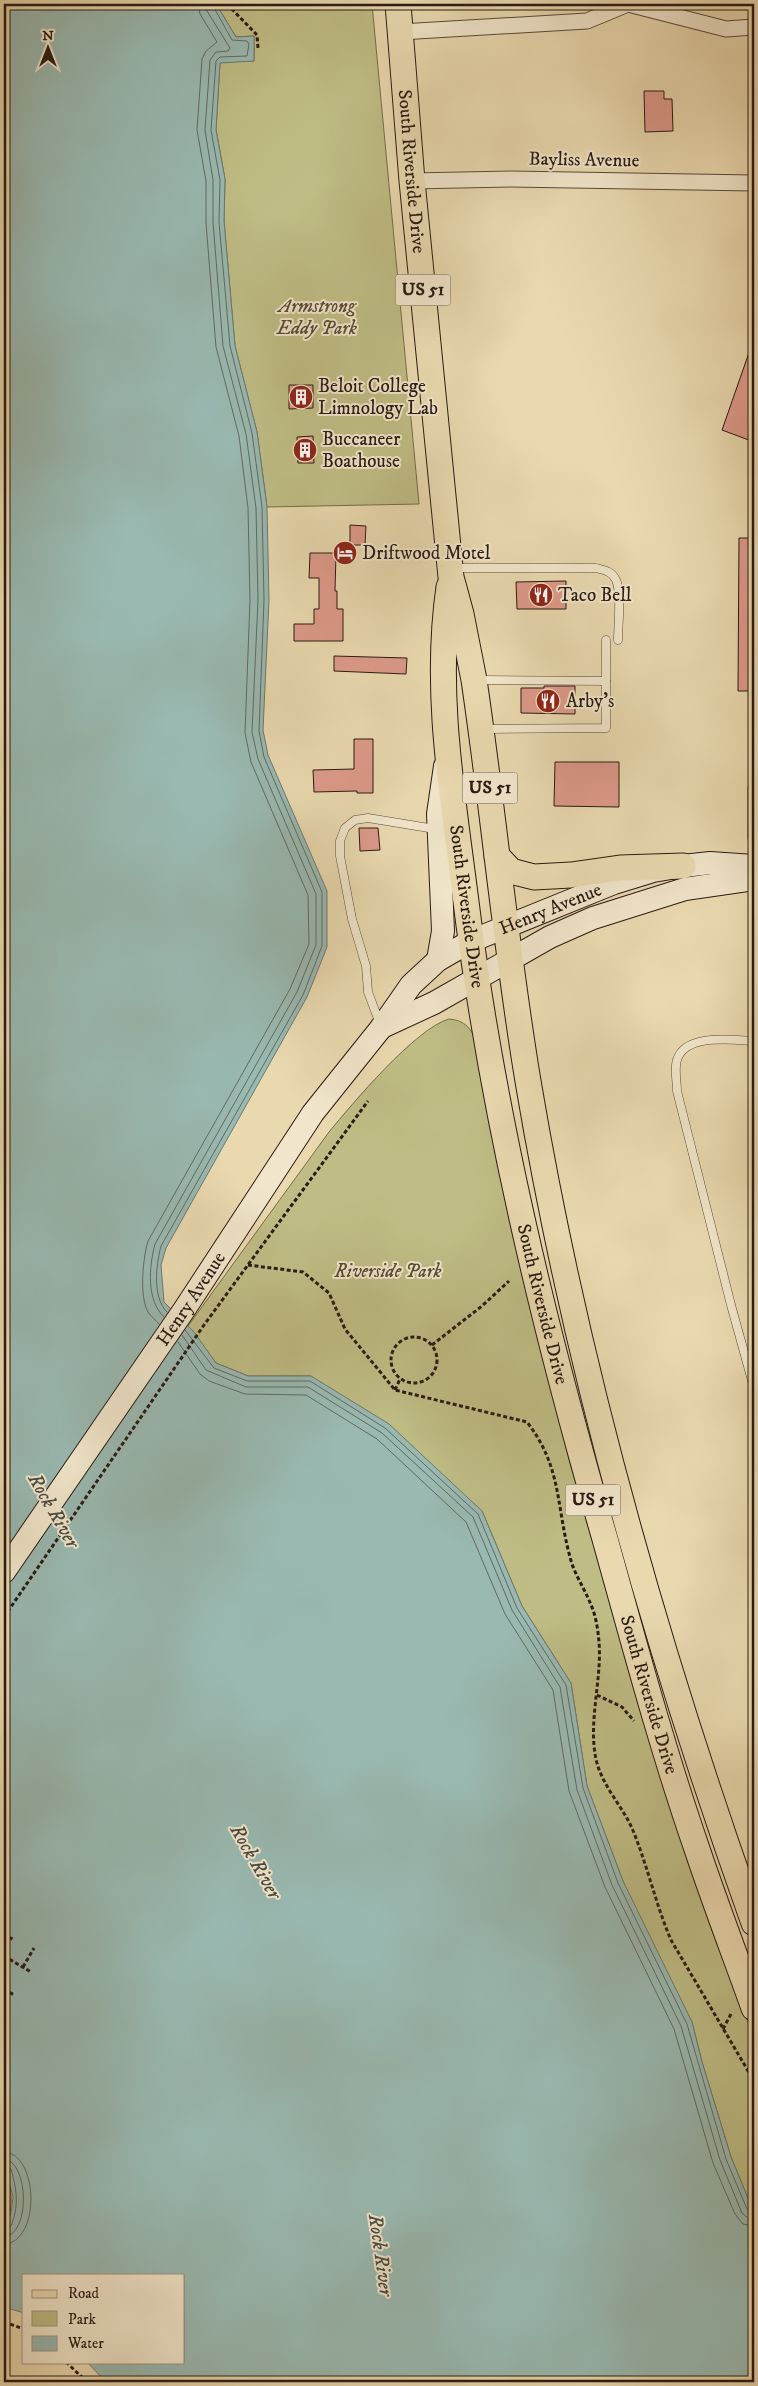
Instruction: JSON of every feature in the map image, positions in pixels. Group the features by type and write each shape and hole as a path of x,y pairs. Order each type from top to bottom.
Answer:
{"main road":[{"name":"South Riverside Drive","path":"398,4 412,181 450,572 462,614 474,680 529,1087 574,1308 614,1479 666,1656 754,1923"},
{"name":"South Riverside Drive","path":"450,572 442,654 447,750 476,980 532,1263 574,1432 666,1753 696,1849 754,2008"},
{"path":"497,856 510,871 534,877 571,875 620,868 683,866"}],"street":[{"path":"400,32 587,21 628,4 726,29 754,26"},
{"name":"Bayliss Avenue","path":"412,181 510,179 754,183"},
{"path":"438,960 442,931 437,829 447,750"},
{"name":"Henry Avenue","path":"4,1572 184,1310 314,1113 382,1028 411,985 438,960 471,941 614,883 653,871 683,866 739,863 754,866"},
{"name":"Henry Avenue","path":"382,1028 434,1003 571,927 617,909 685,889 754,879"}],"lane":[{"path":"450,572 596,568 608,571 616,579 618,588 618,640"},
{"path":"481,729 606,728 606,640"},
{"path":"474,680 606,681"},
{"path":"752,838 752,788 754,788"},
{"path":"382,1028 368,992 366,966 352,919 340,856 340,841 345,828 355,820 368,818 437,829"},
{"path":"754,1041 704,1040 694,1043 678,1055 676,1068 677,1091 730,1305 754,1388"}],"path":[{"path":"227,4 257,35 258,48"},
{"path":"4,1617 204,1325 368,1102"},
{"path":"248,1266 303,1272 329,1293 344,1329 395,1390 527,1422 536,1433 547,1453 554,1472 570,1559 595,1618 599,1643 594,1738 596,1760 604,1781 628,1819 660,1916 671,1940 754,2081"},
{"path":"432,1345 482,1306 509,1281"},
{"path":"411,1337 426,1340 432,1345 438,1358 437,1366 430,1378 415,1384 400,1379 392,1366 391,1358 398,1344 411,1337"},
{"path":"395,1390 400,1379"},
{"path":"597,1694 622,1707 633,1718 638,1728"},
{"path":"4,1951 12,1937"},
{"path":"23,1967 34,1948"},
{"path":"4,1956 31,1972"},
{"path":"4,1989 14,1995"},
{"path":"4,2322 22,2328"},
{"path":"68,2364 87,2382"}],"green space":[{"name":"Armstrong Eddy Park","path":"216,4 372,4 419,504 267,507 257,432 235,346 224,221 225,179 216,130 220,62 254,61 254,36 236,37"},
{"name":"Riverside Park","path":"449,1019 464,1023 473,1034 477,1044 497,1162 523,1278 571,1467 627,1658 754,2041 754,2213 731,2157 692,2022 654,1952 623,1881 587,1786 571,1683 522,1606 482,1511 311,1376 248,1376 216,1363 188,1326 339,1119 403,1051 435,1025"},
{"path":"4,2162 9,2180 11,2204 8,2221 4,2230"}],"water":[{"name":"Rock River","path":"4,4 216,4 236,37 254,36 254,61 220,63 216,130 225,179 224,221 235,346 257,432 267,507 269,600 263,730 268,755 327,891 327,947 307,997 166,1248 161,1265 164,1302 194,1332 216,1363 248,1376 311,1376 389,1424 482,1511 522,1606 571,1683 587,1786 623,1881 692,2022 731,2157 754,2213 754,2382 106,2382 89,2364 185,2364 185,2274 22,2274 22,2312 4,2307 4,2230 11,2213 13,2197 4,2162"}],"building":[{"path":"644,91 664,91 664,99 672,99 673,131 645,132"},
{"path":"752,344 754,344 754,442 722,430"},
{"name":"Beloit College Limnology Lab","path":"289,385 313,385 313,408 289,409"},
{"name":"Buccaneer Boathouse","path":"313,436 314,463 298,463 297,437"},
{"path":"350,525 366,526 365,545 350,545"},
{"path":"739,538 754,538 754,691 738,691"},
{"path":"310,553 336,553 335,591 337,591 337,609 343,609 343,641 294,641 294,624 314,624 314,609 319,609 319,578 309,578"},
{"name":"Taco Bell","path":"566,581 566,609 517,609 516,582"},
{"path":"334,656 407,658 406,674 334,671"},
{"name":"Arby's","path":"544,686 575,686 575,714 521,713 521,688 544,688"},
{"path":"354,739 373,739 373,793 357,793 357,791 314,792 313,770 354,769"},
{"path":"555,762 619,762 619,807 554,806"},
{"path":"359,828 378,828 380,850 360,851"}],"place":[{"name":"Beloit College Limnology Lab","path":"301,397"},
{"name":"Buccaneer Boathouse","path":"305,450"},
{"name":"Driftwood Motel","path":"345,553"},
{"name":"Taco Bell","path":"541,595"},
{"name":"Arby's","path":"548,701"}]}
